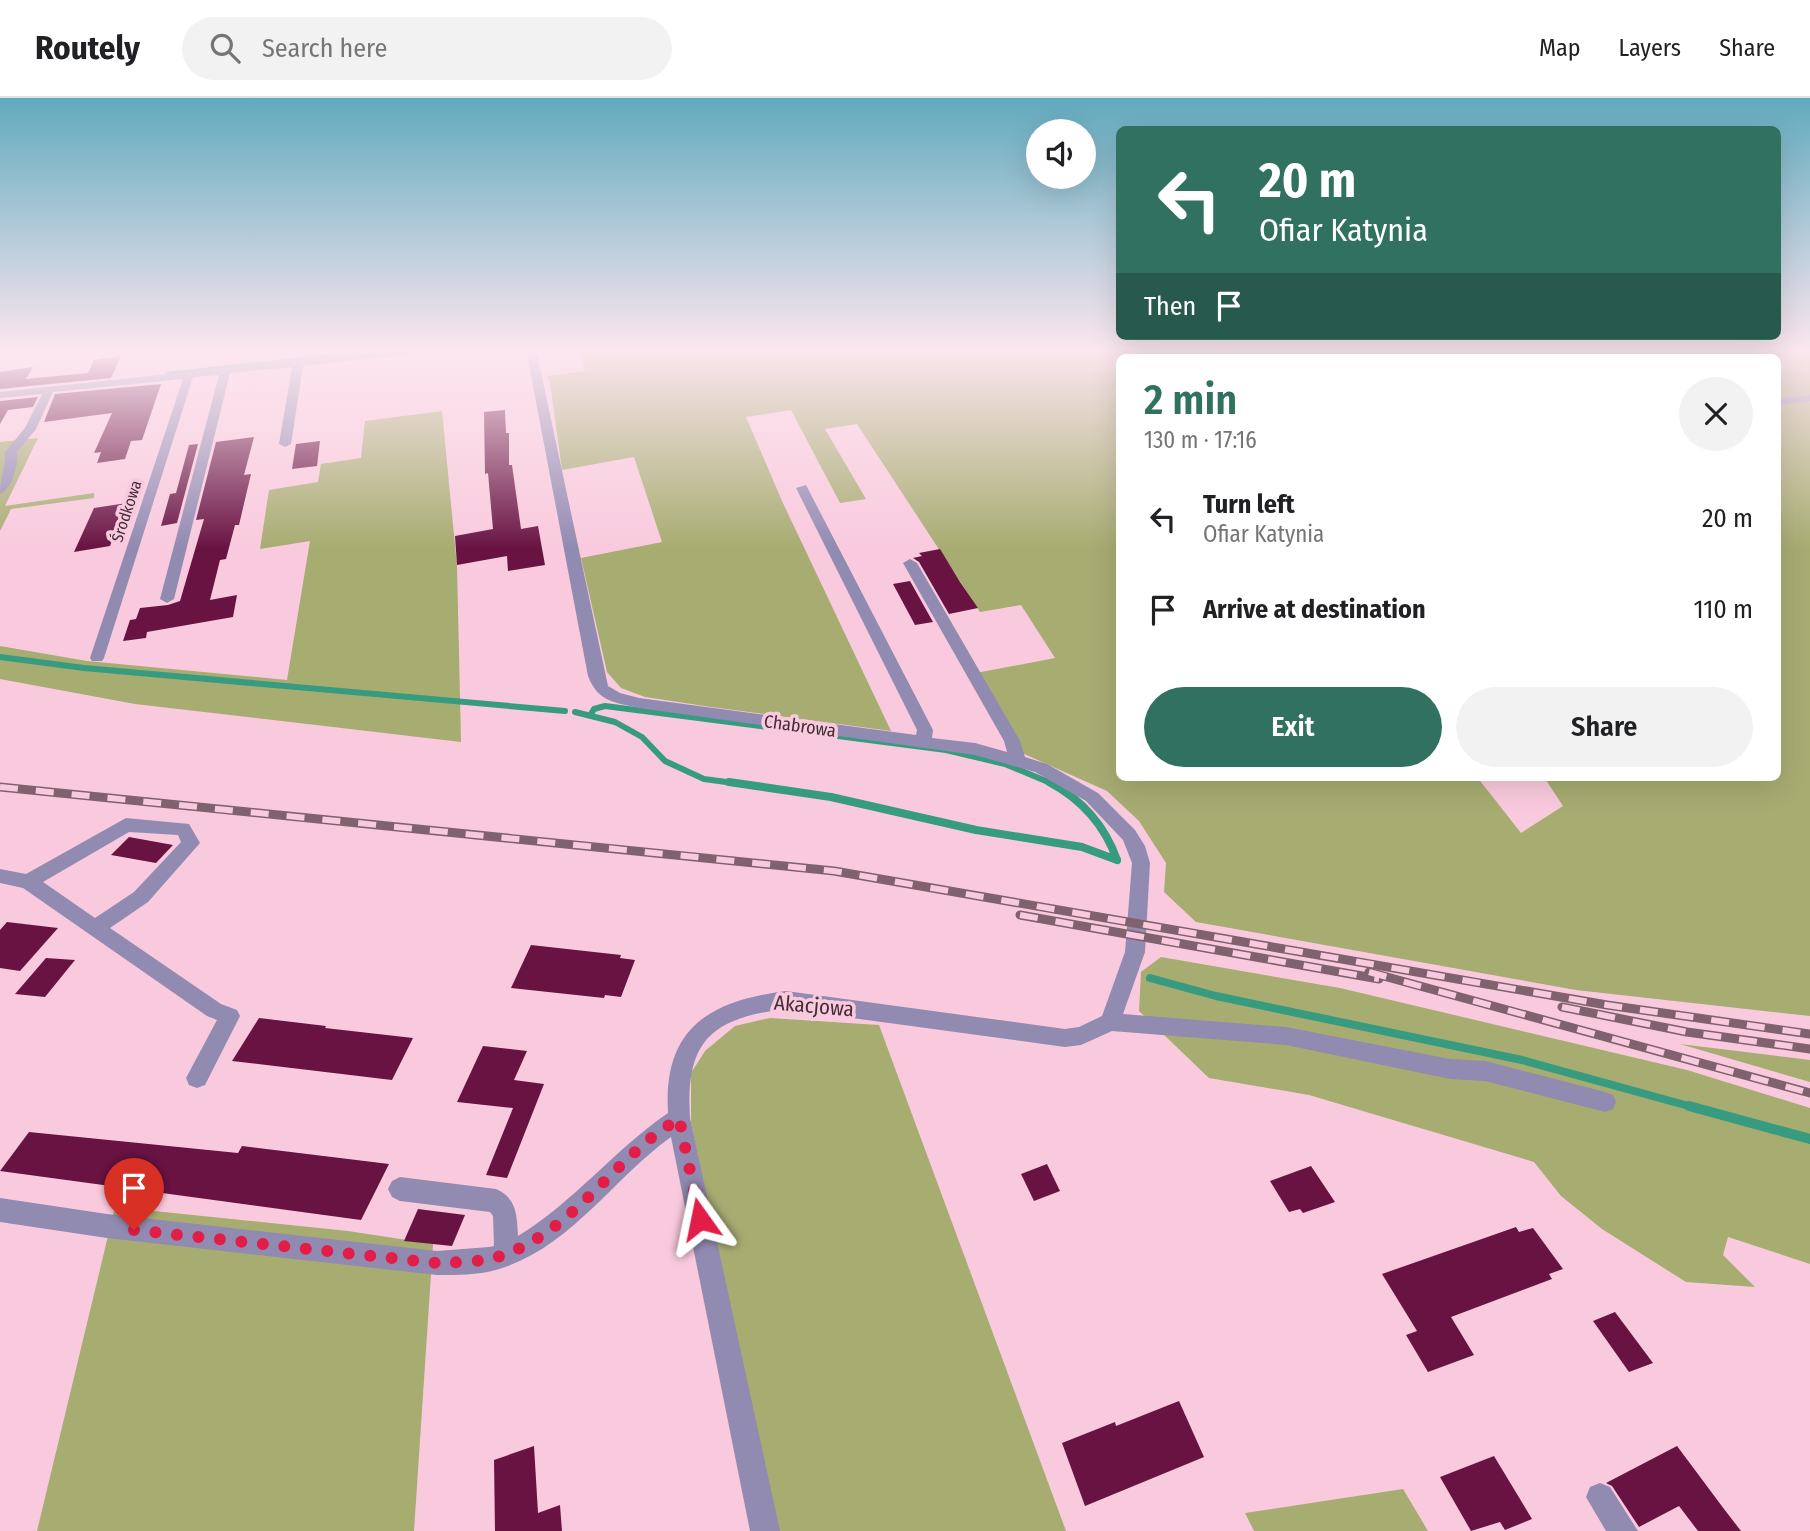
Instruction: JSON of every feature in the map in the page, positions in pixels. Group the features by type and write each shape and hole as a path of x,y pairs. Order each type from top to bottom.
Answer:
{"street":[{"path":"0,490 12,465 11,452 30,429 36,416"},
{"name":"Środkowa","path":"97,658 176,416"},
{"path":"167,599 214,416"},
{"path":"285,444 290,416"},
{"name":"Chabrowa","path":"544,416 596,676 601,689 615,697 639,703 975,749 1017,760 1055,775 1092,797 1120,825 1136,846 1140,863 1135,952 1110,1021"},
{"path":"802,488 925,730 923,743"},
{"path":"911,563 1012,741 1017,760"},
{"path":"28,882 126,825 183,829 191,843 141,897 96,928"},
{"path":"0,876 28,882 214,1010 230,1016 197,1078"},
{"name":"Akacjowa","path":"765,1531 679,1118 676,1094 678,1073 691,1041 707,1024 727,1012 758,1002 786,1000 1065,1038 1081,1036 1110,1021"},
{"path":"1110,1021 1286,1036 1450,1069 1517,1078 1605,1102"},
{"path":"0,1210 107,1226 437,1263 477,1261 506,1254 571,1213 645,1143 679,1118"},
{"path":"400,1189 496,1201 505,1212 506,1254"},
{"path":"1600,1497 1623,1531"}],"green space":[{"path":"404,416 442,416 457,566 461,742 135,704 0,679 0,646 87,661 287,680 310,541 260,549 269,490 318,482 321,464 361,458 365,421"},
{"path":"555,416 753,416 746,417 782,501 891,731 645,697 621,688 607,672 581,558 662,542 634,457 562,470"},
{"path":"794,416 1116,416 1116,781 1480,781 1521,833 1563,806 1547,781 1781,781 1781,416 1810,416 1810,1016 1576,990 1196,922 1164,892 1166,863 1139,821 1107,791 1022,753 976,673 1055,658 1021,605 980,612 857,424 825,429 866,499 840,503"},
{"path":"38,438 5,506 94,493 94,498 11,509 0,531 0,442"},
{"path":"1161,957 1340,988 1687,1070 1810,1108 1810,1264 1728,1237 1723,1255 1755,1287 1686,1282 1602,1229 1561,1196 1534,1162 1309,1095 1209,1078 1139,1011 1141,972"},
{"path":"770,1018 879,1025 1066,1531 777,1531 691,1123 691,1073 705,1051 735,1026"},
{"path":"1680,1044 1810,1060 1810,1082"},
{"path":"115,1207 348,1231 433,1244 414,1531 37,1531"},
{"path":"1403,1489 1428,1531 1254,1531 1245,1513"}],"building":[{"path":"46,416 90,416 44,422"},
{"path":"111,416 150,416 142,440 131,441 125,459 97,463 101,452 94,453"},
{"path":"484,416 505,416 506,433 509,433 509,465 512,465 521,529 538,526 545,565 508,571 507,556 457,565 455,536 493,529 488,473 485,474"},
{"path":"254,437 244,475 251,474 239,525 235,525 226,559 220,560 210,600 237,595 233,617 147,632 146,638 123,641 130,620 136,619 140,608 180,601 204,519 196,520 216,442"},
{"path":"320,441 317,466 292,469 296,444"},
{"path":"198,444 177,523 161,526 170,494 176,493 189,445"},
{"path":"127,503 110,546 74,552 94,508"},
{"path":"940,549 978,608 949,614 919,562 913,558 922,556 919,553"},
{"path":"910,581 933,622 915,625 893,584"},
{"path":"129,837 173,845 156,863 111,855"},
{"path":"7,922 58,928 20,971 0,968 0,930"},
{"path":"531,945 621,955 620,958 635,960 621,997 605,995 604,998 511,988"},
{"path":"46,958 75,960 45,997 15,994"},
{"path":"259,1018 413,1038 392,1080 232,1061"},
{"path":"483,1046 527,1051 514,1080 544,1084 507,1178 486,1175 513,1108 457,1102"},
{"path":"29,1132 238,1153 242,1146 389,1164 361,1220 0,1171"},
{"path":"1047,1164 1060,1191 1034,1201 1021,1174"},
{"path":"1311,1166 1335,1202 1303,1213 1300,1209 1289,1212 1270,1181"},
{"path":"418,1209 465,1215 452,1246 404,1241"},
{"path":"1516,1227 1519,1232 1533,1228 1563,1269 1549,1274 1552,1279 1451,1317 1474,1355 1428,1372 1406,1335 1417,1331 1382,1274"},
{"path":"1615,1312 1653,1363 1629,1372 1593,1321"},
{"path":"1179,1401 1204,1457 1085,1506 1062,1443 1115,1422 1116,1426"},
{"path":"534,1446 538,1513 560,1505 562,1531 495,1531 494,1460"},
{"path":"1677,1446 1741,1531 1698,1531 1679,1506 1639,1527 1612,1486 1606,1483"},
{"path":"1494,1456 1532,1519 1505,1530 1500,1522 1471,1531 1440,1477"}],"waterway":[{"path":"0,657 84,668 565,711"},
{"path":"591,714 594,709 605,706 946,750 1005,764 1051,783"},
{"path":"575,712 615,722 642,737 665,761 704,779 741,784"},
{"path":"729,782 831,797 976,830 1082,847 1117,860 1106,836 1091,815 1051,783"},
{"path":"1150,978 1216,996 1522,1060 1696,1108"},
{"path":"1689,1106 1810,1139"}],"railway":[{"path":"0,787 834,871 1607,1005 1810,1034"},
{"path":"1020,915 1379,979"},
{"path":"1369,972 1810,1093"},
{"path":"1562,1007 1687,1032 1810,1049"}],"route":[{"path":"134,1230 437,1263 477,1261 506,1254 553,1226 596,1191 645,1143 679,1118 700,1219"}]}
